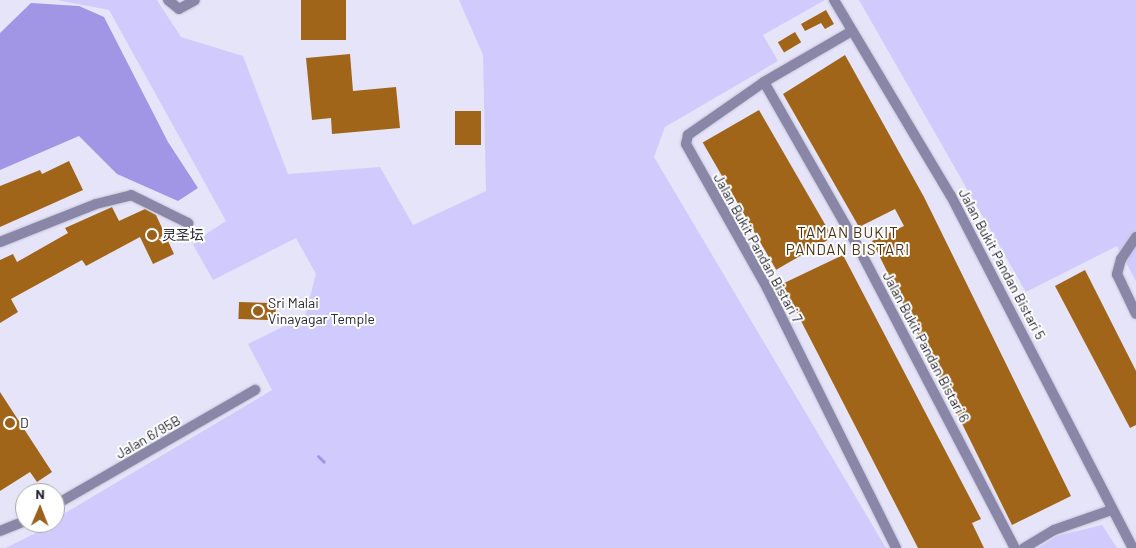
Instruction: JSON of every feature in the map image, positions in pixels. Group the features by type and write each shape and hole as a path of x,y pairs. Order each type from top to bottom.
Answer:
{"street":[{"path":"168,0 179,10 195,0"},
{"name":"Jalan Bukit Pandan Bistari 5","path":"834,0 992,270 1110,510 1133,548"},
{"name":"Jalan Bukit Pandan Bistari 7","path":"852,31 764,82 688,135 687,148 766,288 896,548"},
{"name":"Jalan Bukit Pandan Bistari 6","path":"764,82 856,243 1015,548"},
{"path":"0,242 96,204 131,195 188,223"},
{"path":"1136,237 1121,259 1117,274 1136,314"},
{"name":"Jalan 6/95B","path":"65,499 254,390"},
{"path":"1024,548 1054,530 1110,510"},
{"path":"0,532 15,525"}],"shaded area":[{"path":"57,0 157,0 181,37 243,56 288,174 380,167 413,225 486,191 483,55 459,0 825,0 763,35 778,61 665,127 654,157 886,548 6,548 35,533 65,533 65,513 272,390 248,344 305,316 316,274 296,238 213,280 192,243 226,221 109,10"},
{"path":"859,0 1136,0 1136,281 1117,246 1026,292"},
{"path":"31,3 79,6 104,17 168,142 198,188 178,201 117,174 79,136 0,170 0,33"},
{"path":"1102,525 1117,548 1038,548 1057,536"}],"building":[{"path":"301,0 346,0 346,40 301,40"},
{"path":"826,10 834,24 825,29 821,23 805,31 801,24"},
{"path":"795,32 801,42 784,53 778,42"},
{"path":"350,54 353,91 396,87 400,128 332,134 331,118 312,120 306,58"},
{"path":"845,55 924,197 1071,496 1012,525 872,241 904,226 895,209 859,227 783,94"},
{"path":"759,110 833,237 776,270 703,142"},
{"path":"455,111 481,111 481,145 455,145"},
{"path":"69,161 83,190 0,227 0,186 40,170 42,174"},
{"path":"112,207 119,221 145,209 156,215 174,254 153,264 140,237 86,266 82,260 11,299 18,312 0,323 0,260 13,254 17,262 68,233 65,228"},
{"path":"843,255 981,519 972,523 984,548 918,548 782,284"},
{"path":"1085,270 1136,371 1136,425 1130,428 1055,286"},
{"name":"Sri Malai Vinayagar Temple","path":"239,302 276,303 275,320 238,319"},
{"name":"D","path":"0,392 52,472 37,482 30,472 0,491"}],"waterway":[{"path":"318,456 324,462"}],"place":[{"name":"灵圣坛","path":"152,235"},
{"name":"Sri Malai Vinayagar Temple","path":"258,311"},
{"name":"D","path":"10,423"}],"district":[{"name":"TAMAN BUKIT PANDAN BISTARI","path":"848,240"}]}
